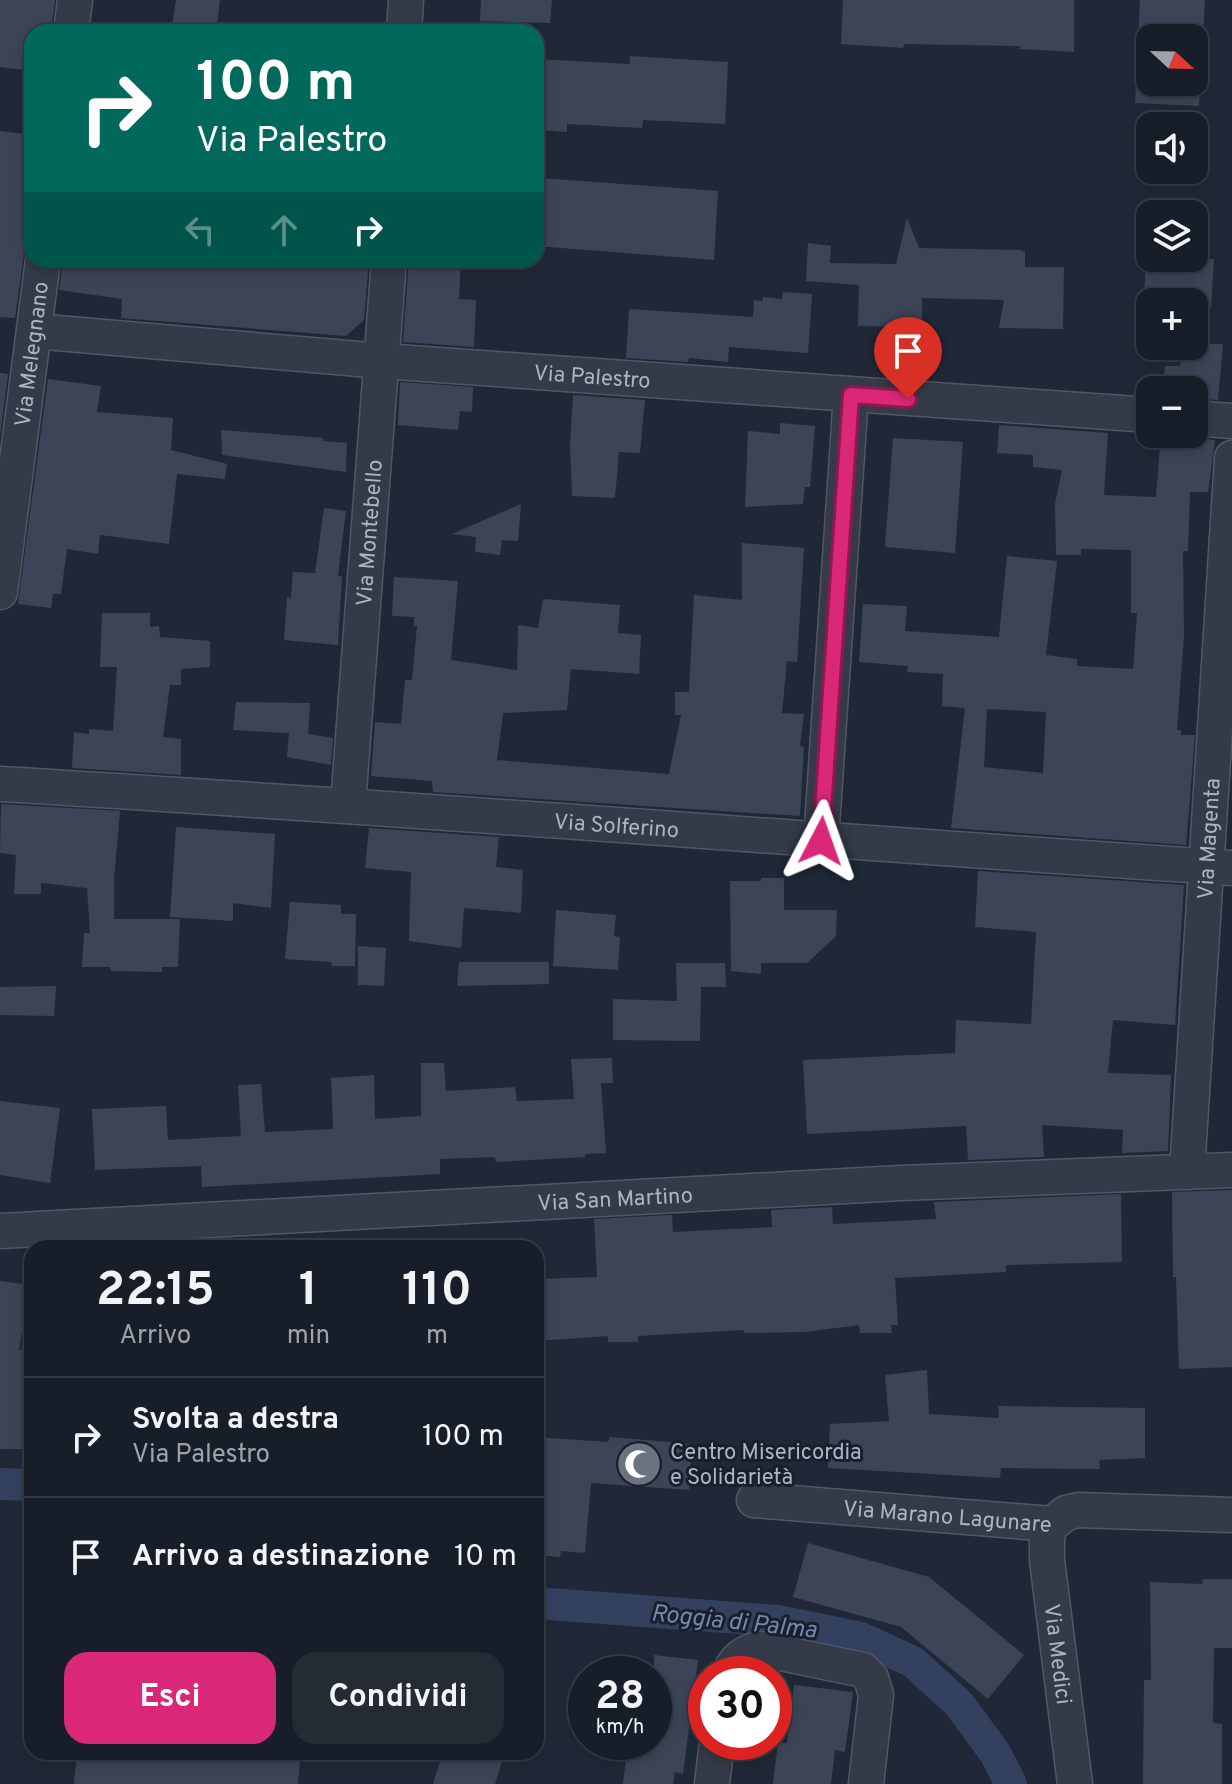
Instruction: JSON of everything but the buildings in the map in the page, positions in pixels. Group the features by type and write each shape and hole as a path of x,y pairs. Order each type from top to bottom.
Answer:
{"street":[{"path":"72,24 75,0"},
{"path":"404,24 406,0"},
{"name":"Via Melegnano","path":"0,592 42,268"},
{"name":"Via Montebello","path":"348,804 388,268"},
{"name":"Via Palestro","path":"34,331 382,361 1136,414"},
{"path":"821,841 851,395"},
{"path":"1208,419 1232,421"},
{"name":"Via Magenta","path":"1187,1172 1219,867 1232,458"},
{"name":"Via Solferino","path":"0,784 348,804 821,841 1219,867"},
{"name":"Via San Martino","path":"0,1231 901,1183 1232,1170"},
{"name":"Via Marano Lagunare","path":"754,1500 1052,1524 1066,1513 1078,1510 1232,1515"},
{"name":"Via Medici","path":"1052,1524 1047,1534 1047,1560 1075,1784"},
{"path":"740,1656 750,1650 761,1649 863,1670 871,1678 876,1695 866,1784"},
{"path":"712,1784 715,1760"}],"waterway":[{"name":"Roggia di Palma","path":"0,1484 24,1485"},
{"name":"Roggia di Palma","path":"544,1604 778,1621 861,1638 913,1662 959,1704 995,1753 1011,1784"}],"place":[{"name":"Centro Misericordia e Solidarietà","path":"639,1464"}],"route":[{"path":"821,841 851,395 908,399"}]}
